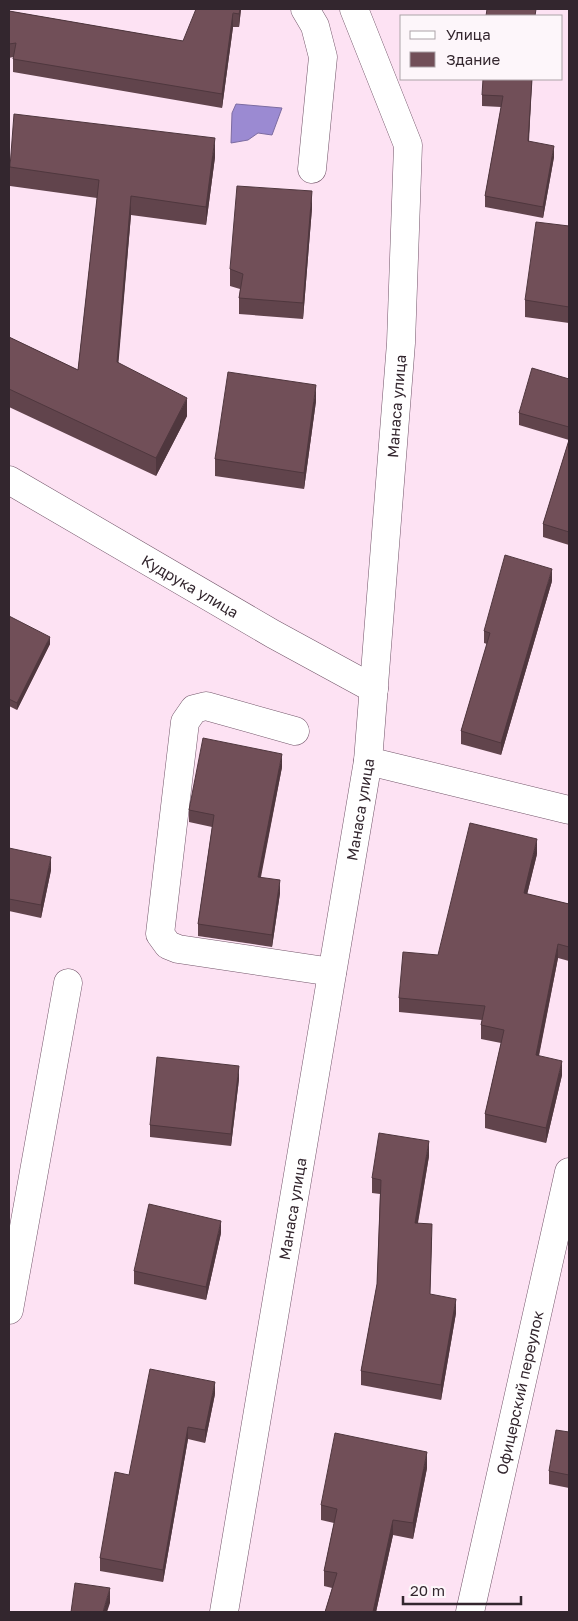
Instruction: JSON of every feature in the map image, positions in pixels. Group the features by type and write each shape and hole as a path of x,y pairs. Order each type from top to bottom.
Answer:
{"street":[{"path":"305,9 315,26 323,57 312,169"},
{"name":"Манаса улица","path":"224,1612 368,761 374,689 401,343 408,145 354,9"},
{"name":"Кудрука улица","path":"9,480 273,634 374,689"},
{"path":"295,731 206,706 194,708 185,722 160,934 168,945 178,949 332,972"},
{"path":"368,761 569,810"},
{"path":"9,1310 68,984"},
{"name":"Офицерский переулок","path":"470,1612 569,1172"}],"shaded area":[{"path":"236,104 282,108 272,135 258,133 248,140 231,143 232,113"}],"building":[{"path":"196,9 240,9 239,14 233,13 222,94 13,59 16,43 9,44 9,11 183,41"},
{"path":"487,9 536,9 535,15 486,15"},
{"path":"483,80 532,80 528,141 554,146 543,207 485,196 503,96 482,95"},
{"path":"14,114 215,138 206,207 131,196 117,362 187,398 156,458 9,389 9,337 78,370 99,180 10,167"},
{"path":"237,186 312,191 303,303 239,298 243,274 230,269"},
{"path":"536,222 569,226 569,307 525,300"},
{"path":"532,368 569,379 569,427 519,413"},
{"path":"228,372 316,385 304,473 215,459"},
{"path":"569,440 569,532 543,524"},
{"path":"505,555 552,569 501,743 461,731 490,633 484,631"},
{"path":"9,616 50,637 17,703 9,699"},
{"path":"203,738 282,754 258,877 280,880 272,935 198,924 214,815 189,810"},
{"path":"470,823 537,839 524,893 569,904 569,947 558,944 536,1055 562,1061 546,1128 485,1114 504,1030 481,1025 485,1006 399,998 403,952 438,955"},
{"path":"9,848 51,857 41,905 9,899"},
{"path":"157,1057 239,1066 231,1134 150,1125"},
{"path":"379,1133 429,1141 415,1223 432,1224 430,1294 456,1299 441,1385 361,1371 377,1284 381,1180 372,1178"},
{"path":"149,1204 221,1221 206,1287 134,1271"},
{"path":"150,1369 215,1382 205,1430 188,1427 163,1570 100,1558 115,1472 129,1475"},
{"path":"556,1430 569,1432 569,1475 549,1471"},
{"path":"335,1433 427,1452 413,1523 393,1520 373,1612 325,1612 337,1573 324,1571 337,1509 321,1505"},
{"path":"75,1583 110,1588 103,1612 71,1612"}]}
